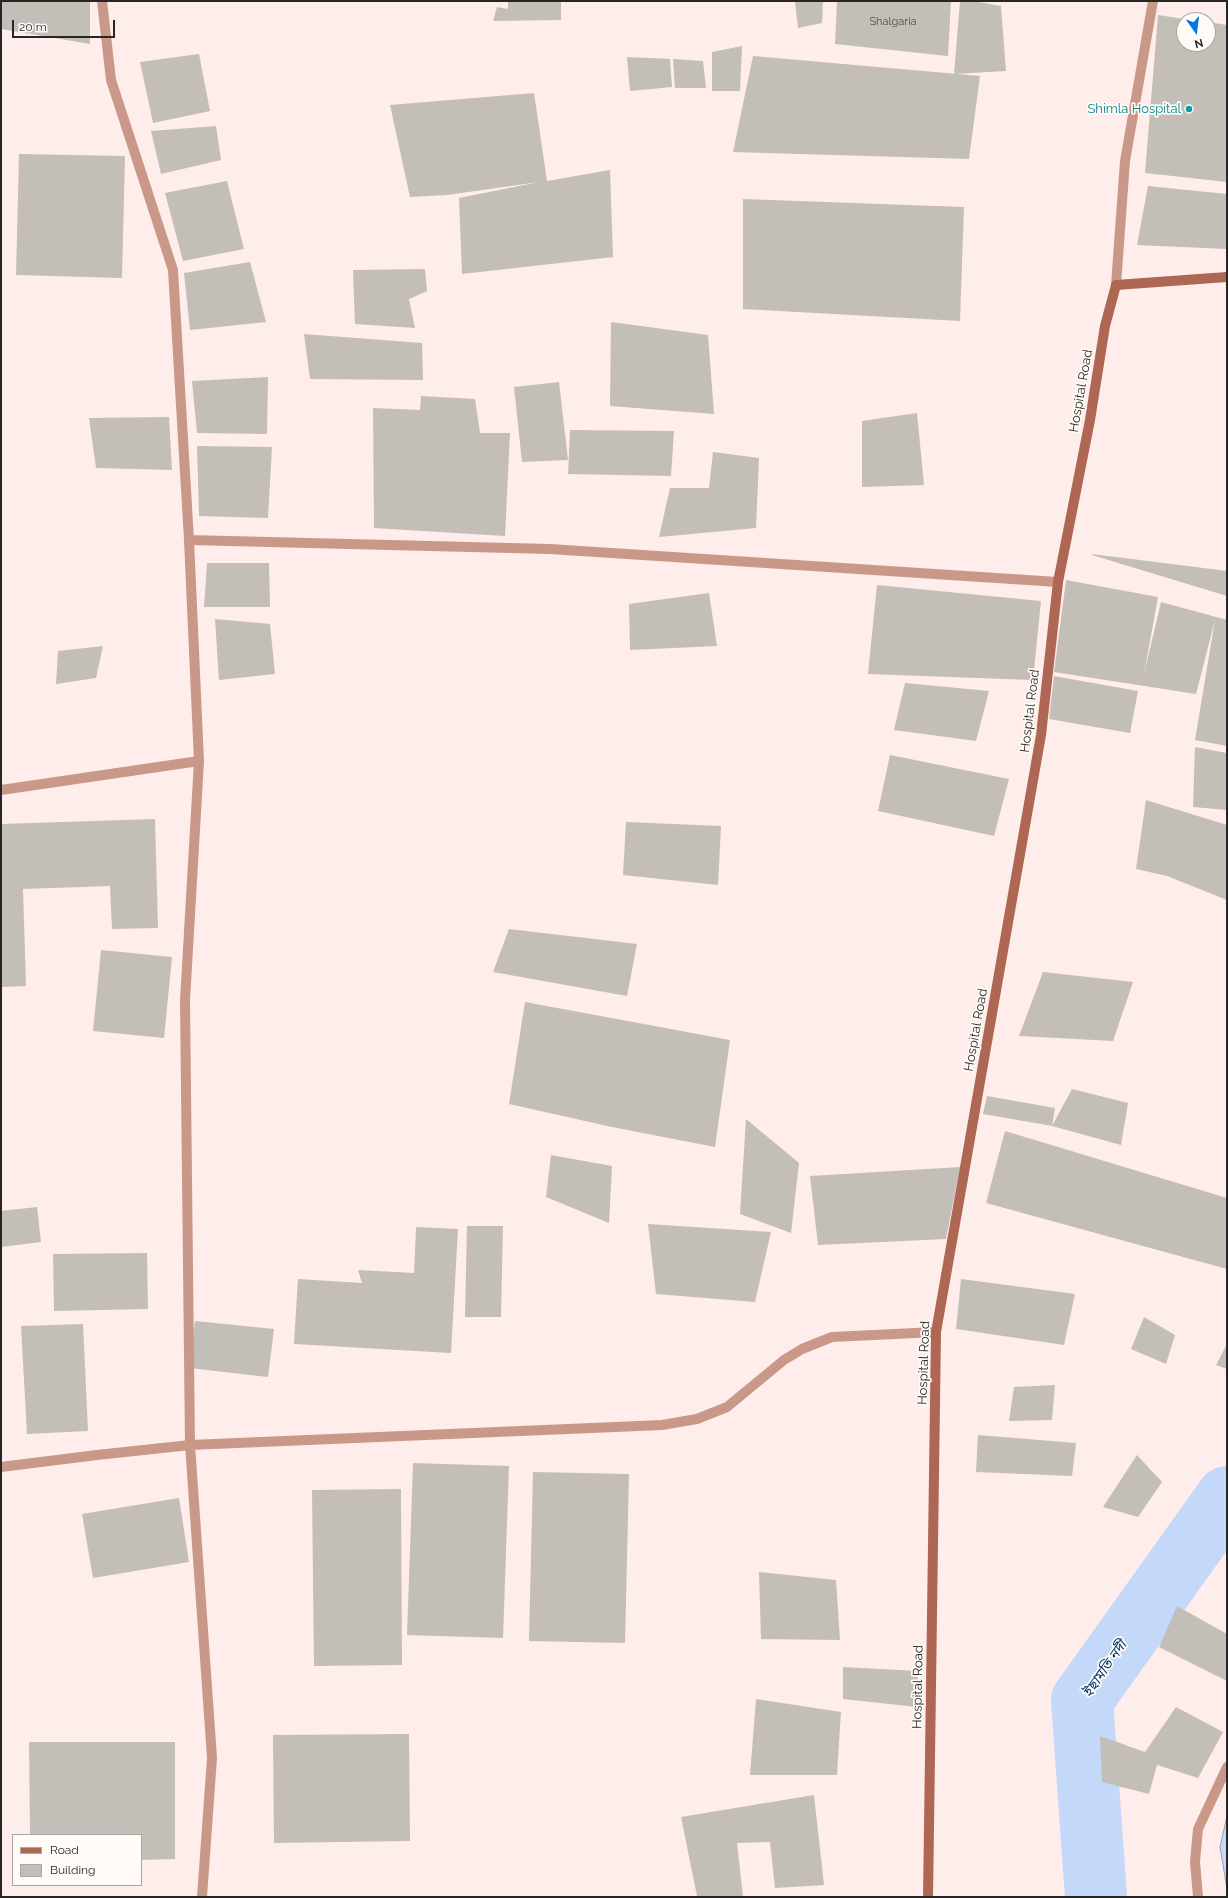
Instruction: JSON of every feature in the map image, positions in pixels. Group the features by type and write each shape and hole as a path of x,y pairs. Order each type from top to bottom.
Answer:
{"main road":[{"path":"1116,285 1227,277"},
{"name":"Hospital Road","path":"928,1897 936,1332 1041,735 1058,582 1090,420 1105,326 1116,285"}],"street":[{"path":"102,1 111,80 173,270 189,540 199,761 185,1000 190,1445 212,1758 202,1897"},
{"path":"1116,285 1125,161 1153,1"},
{"path":"189,540 550,549 1058,582"},
{"path":"1,790 199,761"},
{"path":"1,1467 190,1445 662,1425 697,1419 727,1407 784,1360 802,1349 832,1337 936,1332"},
{"path":"1198,1897 1195,1862 1198,1829 1227,1767"}],"shaded area":[{"path":"1,1 1227,1 1227,1897 1,1897"}],"water":[{"path":"1227,1816 1227,1889 1220,1847"}],"building":[{"path":"1,1 90,1 90,44 1,29"},
{"path":"508,1 561,1 561,20 493,21 497,7 508,9"},
{"path":"795,1 823,1 822,23 798,28"},
{"path":"837,1 951,1 948,56 835,44"},
{"path":"960,1 973,1 1001,6 1006,71 954,74"},
{"name":"Shimla Hospital","path":"1158,15 1176,18 1176,52 1216,52 1216,23 1227,25 1227,182 1145,173"},
{"path":"742,46 740,91 712,91 712,52"},
{"path":"199,54 210,111 153,123 140,62"},
{"path":"753,56 980,76 969,159 733,152"},
{"path":"627,57 670,59 672,87 630,91"},
{"path":"673,59 703,61 706,88 675,88"},
{"path":"534,93 547,181 610,170 613,257 462,274 459,198 539,182 447,195 410,197 390,105"},
{"path":"216,126 221,160 161,174 151,131"},
{"path":"19,154 125,156 122,278 16,275"},
{"path":"227,181 244,249 183,261 165,193"},
{"path":"1148,186 1227,194 1227,249 1137,245"},
{"path":"743,199 964,207 960,321 743,309"},
{"path":"250,262 266,322 190,330 184,273"},
{"path":"425,269 427,291 409,299 415,328 355,324 353,270"},
{"path":"611,322 708,335 714,414 610,406"},
{"path":"304,334 422,343 423,380 310,379"},
{"path":"268,377 267,434 197,433 192,381"},
{"path":"559,382 568,460 522,462 514,387"},
{"path":"421,396 475,399 480,433 510,433 505,536 374,528 373,408 420,410"},
{"path":"917,413 924,485 862,487 862,421"},
{"path":"169,417 172,470 96,468 89,418"},
{"path":"570,430 674,431 671,476 568,474"},
{"path":"197,446 272,447 268,518 199,516"},
{"path":"713,452 759,458 756,528 659,537 670,488 709,488"},
{"path":"1092,555 1227,571 1227,596"},
{"path":"207,563 269,563 270,607 204,607"},
{"path":"1066,580 1158,597 1144,674 1161,602 1227,620 1227,746 1195,740 1215,620 1196,694 1054,672"},
{"path":"877,585 1041,601 1033,680 868,674"},
{"path":"709,593 717,646 630,650 629,604"},
{"path":"215,619 270,624 275,674 219,680"},
{"path":"103,646 96,678 56,684 58,651"},
{"path":"1054,676 1138,691 1130,733 1049,719"},
{"path":"905,683 989,691 976,741 894,730"},
{"path":"1195,747 1227,753 1227,810 1193,807"},
{"path":"890,755 1009,779 994,836 878,811"},
{"path":"1146,800 1227,825 1227,900 1167,876 1136,869"},
{"path":"155,819 158,928 112,929 110,886 23,889 26,986 1,987 1,824"},
{"path":"626,822 721,826 718,885 623,875"},
{"path":"509,929 637,944 627,996 493,972"},
{"path":"101,950 172,957 164,1038 93,1031"},
{"path":"1043,972 1133,982 1113,1041 1019,1036"},
{"path":"525,1002 730,1040 715,1147 612,1127 509,1104"},
{"path":"1072,1089 1128,1103 1121,1145 1052,1126"},
{"path":"987,1096 1055,1108 1052,1126 983,1114"},
{"path":"746,1119 799,1163 791,1233 740,1214"},
{"path":"1005,1131 1227,1198 1227,1269 986,1203"},
{"path":"551,1155 612,1166 609,1223 546,1197"},
{"path":"960,1167 946,1239 818,1245 810,1176"},
{"path":"37,1207 41,1242 1,1247 1,1211"},
{"path":"648,1224 771,1232 755,1302 656,1294"},
{"path":"467,1226 503,1226 501,1317 465,1317"},
{"path":"416,1227 458,1229 451,1353 294,1344 298,1279 362,1283 358,1270 414,1273"},
{"path":"147,1253 148,1309 54,1311 53,1254"},
{"path":"961,1279 1075,1294 1064,1345 956,1329"},
{"path":"1144,1317 1175,1335 1166,1364 1131,1349"},
{"path":"195,1321 274,1329 268,1377 189,1368"},
{"path":"83,1324 88,1431 27,1434 21,1326"},
{"path":"1227,1344 1227,1369 1216,1365"},
{"path":"1055,1385 1052,1420 1009,1421 1014,1387"},
{"path":"978,1435 1076,1443 1072,1476 976,1472"},
{"path":"1137,1455 1162,1482 1138,1517 1103,1507"},
{"path":"413,1463 509,1466 503,1638 407,1635"},
{"path":"533,1472 629,1474 625,1643 529,1641"},
{"path":"401,1489 402,1665 314,1666 312,1490"},
{"path":"179,1498 189,1562 93,1578 82,1514"},
{"path":"759,1572 836,1580 840,1640 761,1639"},
{"path":"1177,1606 1227,1634 1227,1681 1159,1647"},
{"path":"843,1667 918,1671 917,1707 843,1699"},
{"path":"756,1699 841,1712 837,1775 750,1775"},
{"path":"1176,1707 1223,1732 1198,1778 1157,1765 1149,1794 1102,1782 1100,1736 1145,1752"},
{"path":"409,1734 410,1841 274,1843 273,1735"},
{"path":"29,1742 175,1742 175,1859 142,1860 142,1834 30,1834"},
{"path":"814,1795 824,1885 775,1888 770,1842 737,1843 743,1897 697,1896 681,1817"}],"waterway":[{"name":"ইছামতি নদী","path":"1096,1897 1082,1700 1227,1497"}],"place":[{"name":"Shimla Hospital","path":"1189,109"}]}
